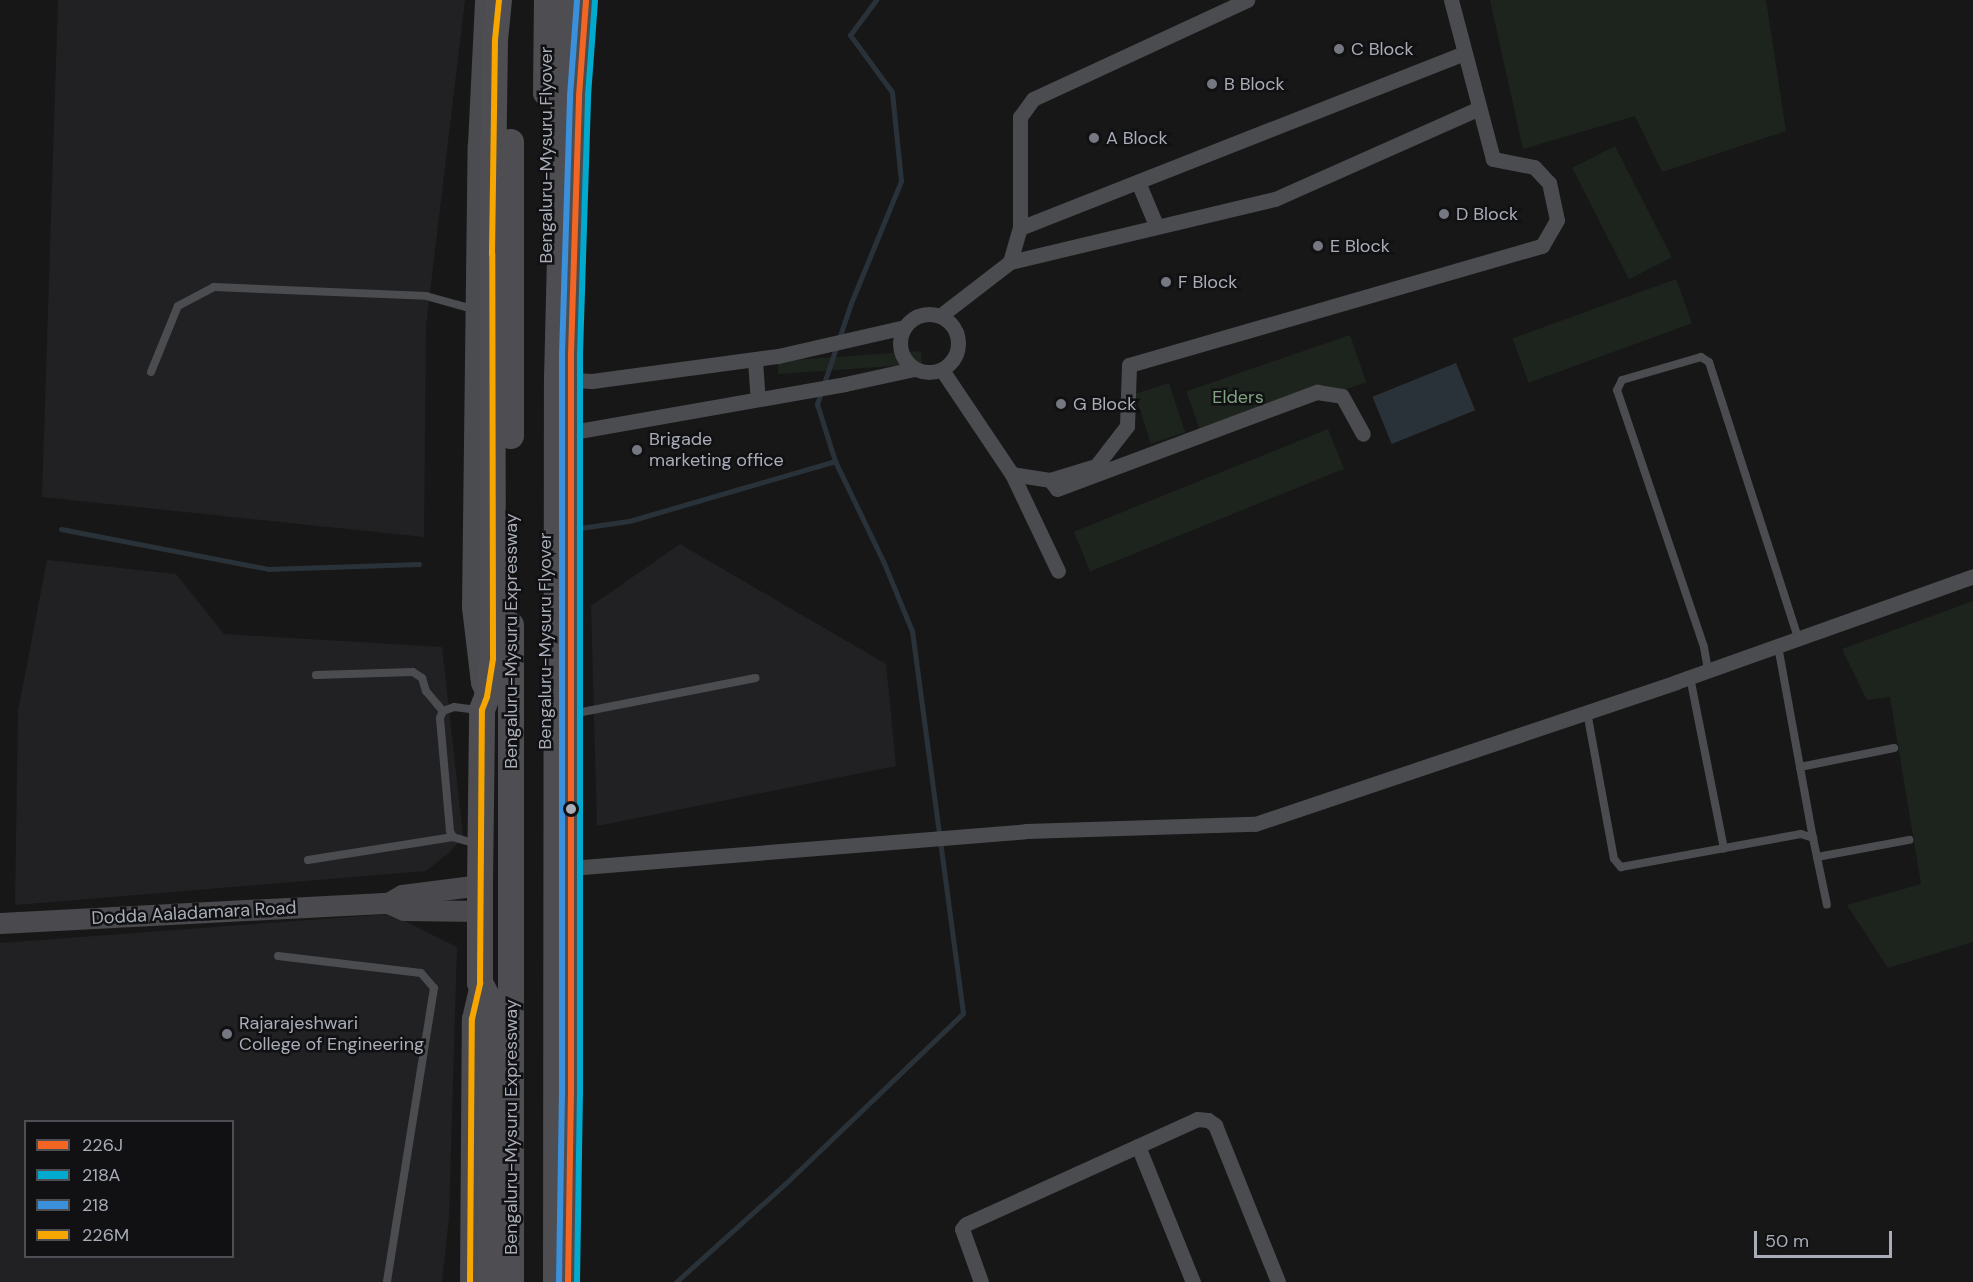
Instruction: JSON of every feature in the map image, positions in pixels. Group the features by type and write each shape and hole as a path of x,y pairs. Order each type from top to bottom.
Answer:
{"highway":[{"name":"Bengaluru-Mysuru Expressway","path":"490,1282 493,1008 480,983 480,885 485,704 493,658 485,222 499,0"},
{"name":"Bengaluru-Mysuru Expressway","path":"511,1282 513,0"},
{"name":"Bengaluru-Mysuru Flyover","path":"545,1282 547,0"},
{"path":"556,1282 557,379 566,0"}],"main road":[{"path":"388,903 402,895 480,885"},
{"path":"388,903 404,910 480,911"},
{"name":"Dodda Aaladamara Road","path":"0,923 388,903"}],"street":[{"name":"Bengaluru-Mysuru Expressway","path":"485,0 485,222 475,309 477,373 472,607 485,704"},
{"path":"568,1282 571,1095 572,380 579,96 586,0"},
{"path":"1010,262 1020,228 1020,117 1033,99 1247,0"},
{"path":"1012,474 1050,480 1096,466 1127,426 1130,366 1542,246 1557,220 1549,183 1534,167 1493,159 1451,0"},
{"path":"1020,228 1464,53"},
{"path":"940,316 1010,262 1156,225 1275,199 1479,108"},
{"path":"1138,182 1156,225"},
{"path":"572,380 592,381 778,356 905,327 921,315 940,316 949,321 958,338 956,357 942,370 933,373 914,369 845,384 573,432"},
{"path":"905,327 901,336 902,355 914,369"},
{"path":"755,360 759,399"},
{"path":"942,370 1012,474 1058,571"},
{"path":"1050,480 1057,489 1317,392 1342,396 1363,434"},
{"path":"570,868 1009,833 1255,824 1690,677 1973,576"},
{"name":"Bengaluru-Mysuru Expressway","path":"470,1282 472,1019 480,983"},
{"path":"981,1282 962,1229 966,1224 1197,1119 1208,1120 1215,1125 1278,1282"},
{"path":"1138,1146 1194,1282"}],"lane":[{"path":"151,372 178,306 214,287 426,296 475,309"},
{"path":"1708,670 1704,647 1617,390 1622,380 1701,357 1709,362 1798,638"},
{"path":"1778,645 1827,905"},
{"path":"316,675 413,672 422,678 429,696 443,711"},
{"path":"1690,677 1724,849"},
{"path":"570,714 755,678"},
{"path":"443,711 454,707 485,704"},
{"path":"443,711 440,727 450,831 453,837"},
{"path":"1587,712 1614,859 1621,867 1801,834 1813,838"},
{"path":"1800,768 1894,748"},
{"path":"308,860 453,837 481,844"},
{"path":"1817,857 1909,840"},
{"path":"278,956 422,973 434,988 387,1282"}],"shaded area":[{"path":"58,0 465,0 426,326 424,537 42,497"},
{"path":"1456,363 1475,410 1392,444 1373,397"},
{"path":"680,544 886,664 896,766 597,826 591,606"},
{"path":"47,560 176,574 224,634 442,647 463,836 450,852 426,871 15,905 18,711"},
{"name":"Rajarajeshwari College of Engineering","path":"390,914 457,947 449,1217 442,1282 0,1282 0,943"}],"green space":[{"path":"1490,0 1766,0 1786,131 1662,172 1635,116 1523,149"},
{"path":"1615,146 1672,257 1629,279 1572,168"},
{"path":"1676,279 1692,323 1529,383 1512,339"},
{"name":"Elders","path":"1350,335 1366,382 1203,439 1186,391"},
{"path":"921,351 922,364 778,374 777,361"},
{"path":"1169,383 1185,432 1151,444 1135,394"},
{"path":"1328,429 1344,469 1090,572 1074,532"},
{"path":"1973,601 1973,942 1888,968 1847,905 1921,884 1890,697 1867,700 1842,649"}],"waterway":[{"path":"676,1282 786,1183 963,1013 912,631 884,563 835,461 817,404 851,303 901,181 892,92 850,35 876,0"},
{"path":"580,528 629,521 835,461"},
{"path":"61,529 268,569 419,564"}],"transit line":[{"name":"226M","path":"470,1282 472,1019 480,983 482,710 487,697 493,658 492,254 495,40 499,0"},
{"name":"218","path":"559,1282 562,1095 562,354 570,96 577,0"},
{"name":"226J","path":"568,1282 571,1095 571,354 579,96 586,0"},
{"name":"218A","path":"577,1282 580,1095 580,354 588,96 595,1"}],"place":[{"name":"C Block","path":"1339,49"},
{"name":"B Block","path":"1212,84"},
{"name":"A Block","path":"1094,138"},
{"name":"D Block","path":"1444,214"},
{"name":"E Block","path":"1318,246"},
{"name":"F Block","path":"1166,282"},
{"name":"G Block","path":"1061,404"},
{"name":"Brigade marketing office","path":"637,450"},
{"name":"Rajarajeshwari College of Engineering","path":"227,1034"}]}
